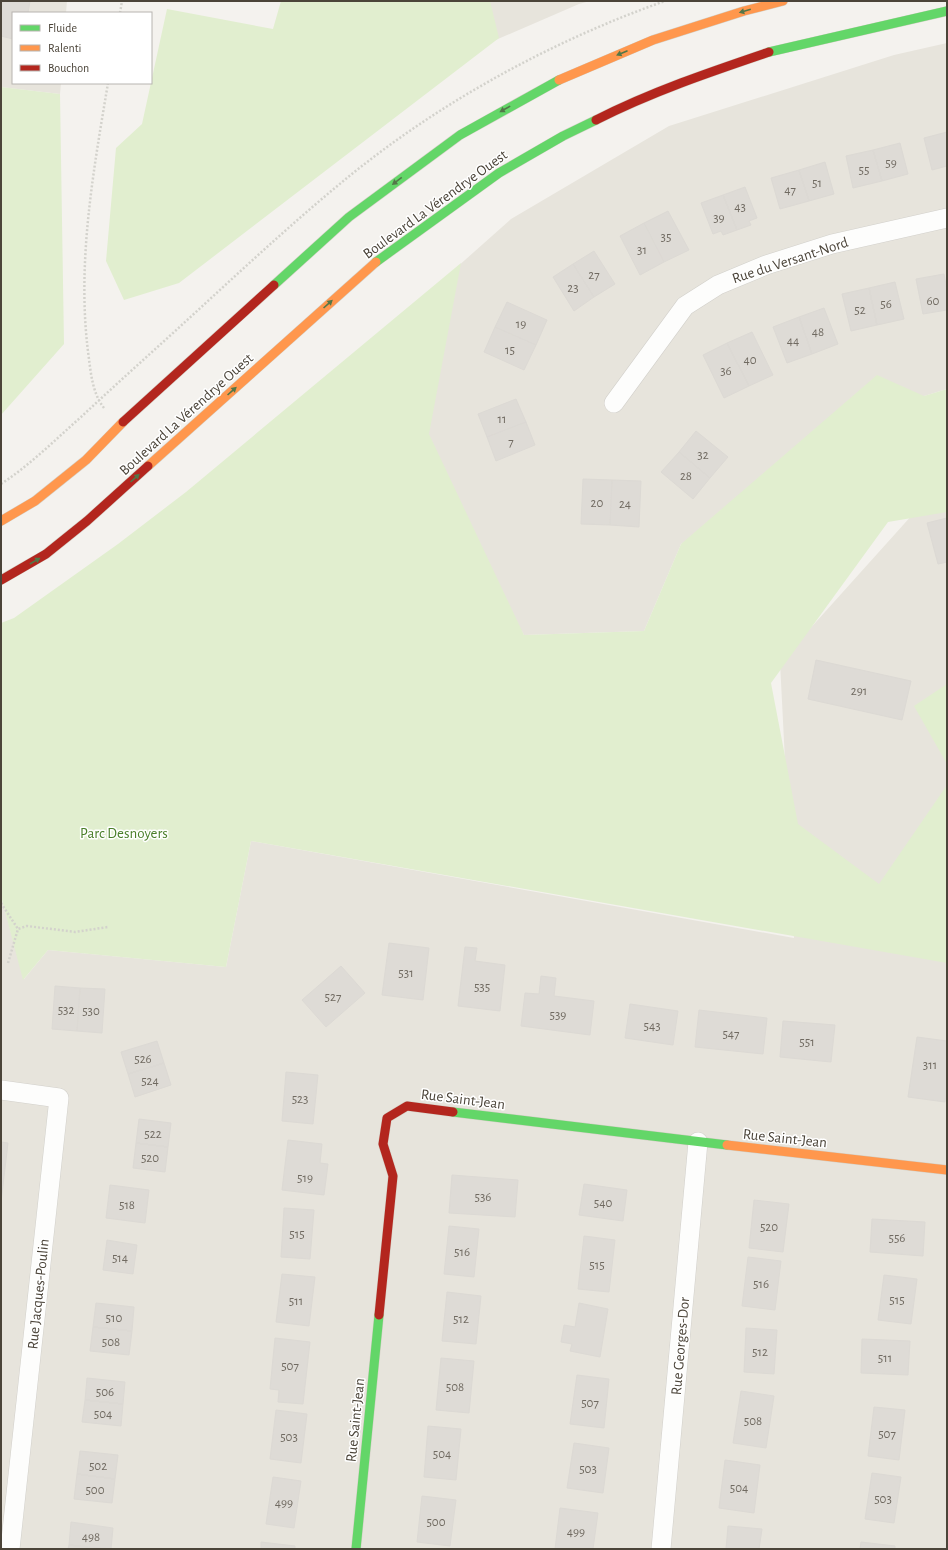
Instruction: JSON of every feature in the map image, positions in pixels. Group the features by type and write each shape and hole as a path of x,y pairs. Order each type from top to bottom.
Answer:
{"main road":[{"path":"1,521 35,501 86,460 118,426 349,217 460,135 523,99 571,74 653,40 744,11 783,1"},
{"name":"Boulevard La Vérendrye Ouest","path":"1,580 46,554 87,522 382,256 499,173 563,136 625,105 700,75 770,52 947,11"},
{"name":"Rue Saint-Jean","path":"356,1549 393,1176 384,1144 387,1118 407,1106 698,1142 947,1170"}],"street":[{"name":"Rue du Versant-Nord","path":"614,403 685,306 718,285 766,265 832,244 947,218"},
{"name":"Rue Jacques-Poulin","path":"1,1090 59,1098 10,1549"},
{"name":"Rue Georges-Dor","path":"661,1549 698,1142"}],"path":[{"path":"120,12 122,1"},
{"path":"108,84 97,148 87,233 84,285 86,339 91,376 98,401 118,426"},
{"path":"1,903 18,929 8,963"},
{"path":"18,929 27,926 75,932 108,927"}],"shaded area":[{"path":"1,1 67,1 66,12 12,12 12,84 61,84 60,94 1,87"},
{"path":"477,1 590,1 579,4 491,42"},
{"path":"947,43 947,389 924,396 681,544 644,631 524,635 364,350 511,219 669,126 894,55"},
{"path":"947,508 947,1549 1,1549 1,896 24,979 48,950 226,967 251,841 794,938 780,662 913,514"}],"green space":[{"path":"281,1 490,1 499,38 179,283 124,300 106,261 116,148 142,124 151,84 152,84 167,9 273,29"},
{"path":"1,87 60,94 64,344 1,415"},
{"name":"Parc Desnoyers","path":"461,263 429,434 524,635 644,631 681,544 877,375 924,396 947,389 947,512 888,522 771,683 798,824 879,884 947,785 947,963 251,841 226,967 48,950 23,980 1,896 1,623 14,618 118,544 186,492"},
{"path":"947,684 947,764 914,706"}],"building":[{"path":"1,1 30,1 28,12 12,12 12,39 1,36"},
{"path":"947,132 947,166 932,170 924,138"},
{"path":"900,143 908,174 882,181 873,150"},
{"path":"873,150 882,181 853,188 846,156"},
{"path":"825,162 834,194 809,201 799,170"},
{"path":"799,170 809,201 780,209 771,178"},
{"path":"745,187 757,218 749,221 751,225 737,230 723,195"},
{"path":"723,195 737,230 723,235 721,231 713,234 701,203"},
{"path":"668,211 689,250 664,262 644,223"},
{"path":"644,223 664,262 640,275 620,236"},
{"path":"594,251 615,284 594,297 573,264"},
{"path":"573,264 594,297 574,311 553,277"},
{"path":"944,274 947,290 947,310 923,314 916,279"},
{"path":"895,282 904,319 877,325 869,288"},
{"path":"869,288 877,325 851,331 842,294"},
{"path":"507,302 547,320 536,345 495,327"},
{"path":"824,308 838,344 812,354 799,317"},
{"path":"799,317 812,354 787,363 773,327"},
{"path":"495,327 536,345 524,370 484,352"},
{"path":"752,332 773,375 749,386 727,343"},
{"path":"727,343 749,386 724,398 703,355"},
{"path":"516,399 526,422 487,437 478,414"},
{"path":"526,422 535,445 496,461 487,437"},
{"path":"696,431 728,457 710,478 679,452"},
{"path":"679,452 710,478 693,499 661,472"},
{"path":"583,479 612,480 610,525 581,524"},
{"path":"612,480 641,481 639,527 610,525"},
{"path":"947,518 947,562 938,564 927,523"},
{"path":"816,660 911,681 902,720 808,699"},
{"path":"389,943 429,948 423,1000 382,995"},
{"path":"465,947 477,948 475,961 505,965 500,1011 458,1006"},
{"path":"341,966 365,993 326,1027 302,1000"},
{"path":"541,976 556,978 554,996 594,1001 590,1035 521,1026 525,993 539,994"},
{"path":"55,986 80,988 77,1031 52,1029"},
{"path":"80,988 105,989 102,1033 77,1031"},
{"path":"630,1004 678,1011 673,1045 625,1038"},
{"path":"699,1010 767,1018 763,1054 695,1047"},
{"path":"783,1021 835,1025 831,1062 780,1057"},
{"path":"917,1037 947,1041 947,1086 945,1102 908,1097"},
{"path":"157,1041 164,1063 128,1074 121,1052"},
{"path":"164,1063 171,1085 135,1097 128,1074"},
{"path":"286,1072 318,1075 313,1124 282,1121"},
{"path":"139,1119 171,1123 168,1147 136,1143"},
{"path":"288,1140 322,1144 320,1163 328,1164 324,1195 282,1190"},
{"path":"1,1142 8,1143 1,1202"},
{"path":"136,1143 168,1147 165,1172 133,1168"},
{"path":"452,1175 518,1180 515,1217 449,1213"},
{"path":"584,1184 627,1190 623,1221 579,1215"},
{"path":"110,1185 149,1190 145,1223 106,1218"},
{"path":"754,1200 789,1204 783,1252 749,1248"},
{"path":"284,1208 314,1210 310,1259 281,1257"},
{"path":"872,1219 925,1222 923,1256 870,1252"},
{"path":"449,1226 479,1229 474,1277 444,1274"},
{"path":"584,1236 615,1240 609,1292 578,1289"},
{"path":"107,1240 137,1245 133,1274 103,1270"},
{"path":"748,1257 781,1261 775,1310 742,1306"},
{"path":"282,1274 315,1277 309,1326 276,1322"},
{"path":"884,1275 917,1279 911,1324 878,1320"},
{"path":"447,1292 481,1296 476,1344 442,1341"},
{"path":"96,1303 134,1307 132,1331 93,1327"},
{"path":"579,1303 608,1309 600,1357 570,1351 572,1344 561,1342 564,1325 575,1327"},
{"path":"93,1327 132,1331 129,1355 90,1351"},
{"path":"746,1328 777,1330 774,1374 744,1372"},
{"path":"275,1338 310,1342 303,1404 278,1402 279,1390 270,1389"},
{"path":"862,1339 910,1341 908,1375 861,1373"},
{"path":"441,1358 474,1361 469,1413 436,1410"},
{"path":"577,1375 609,1379 604,1428 570,1424"},
{"path":"87,1378 125,1382 123,1404 85,1400"},
{"path":"741,1391 774,1396 766,1448 733,1443"},
{"path":"85,1400 123,1404 121,1426 82,1422"},
{"path":"874,1407 905,1410 899,1460 868,1456"},
{"path":"276,1410 307,1414 301,1463 270,1459"},
{"path":"428,1426 461,1429 456,1480 424,1477"},
{"path":"574,1443 609,1448 603,1493 567,1488"},
{"path":"80,1451 118,1455 115,1479 77,1474"},
{"path":"725,1460 760,1465 754,1513 719,1508"},
{"path":"872,1473 901,1477 894,1523 865,1519"},
{"path":"77,1474 115,1479 112,1503 74,1499"},
{"path":"273,1477 301,1481 294,1528 266,1524"},
{"path":"422,1496 456,1500 450,1546 417,1542"},
{"path":"560,1508 598,1513 593,1549 555,1549"},
{"path":"71,1522 113,1528 111,1549 69,1545"},
{"path":"728,1526 762,1529 759,1549 726,1549"},
{"path":"261,1542 295,1546 295,1549 261,1549"},
{"path":"861,1542 895,1546 895,1549 860,1549"},
{"path":"69,1545 100,1549 68,1549"}],"traffic: fast":[{"path":"769,52 947,11"},
{"path":"274,285 349,217 460,135 559,80"},
{"path":"376,262 499,173 563,136 596,120"},
{"path":"453,1112 727,1145"},
{"path":"356,1549 379,1315"}],"traffic: slow":[{"path":"559,80 653,40 744,11 783,1"},
{"path":"148,466 376,262"},
{"path":"1,521 35,501 86,460 123,422"},
{"path":"727,1145 947,1170"}],"traffic: jam":[{"path":"596,120 659,91 769,52"},
{"path":"123,422 274,285"},
{"path":"1,580 46,554 87,521 148,466"},
{"path":"379,1315 393,1176 383,1144 387,1118 407,1106 453,1112"}]}
